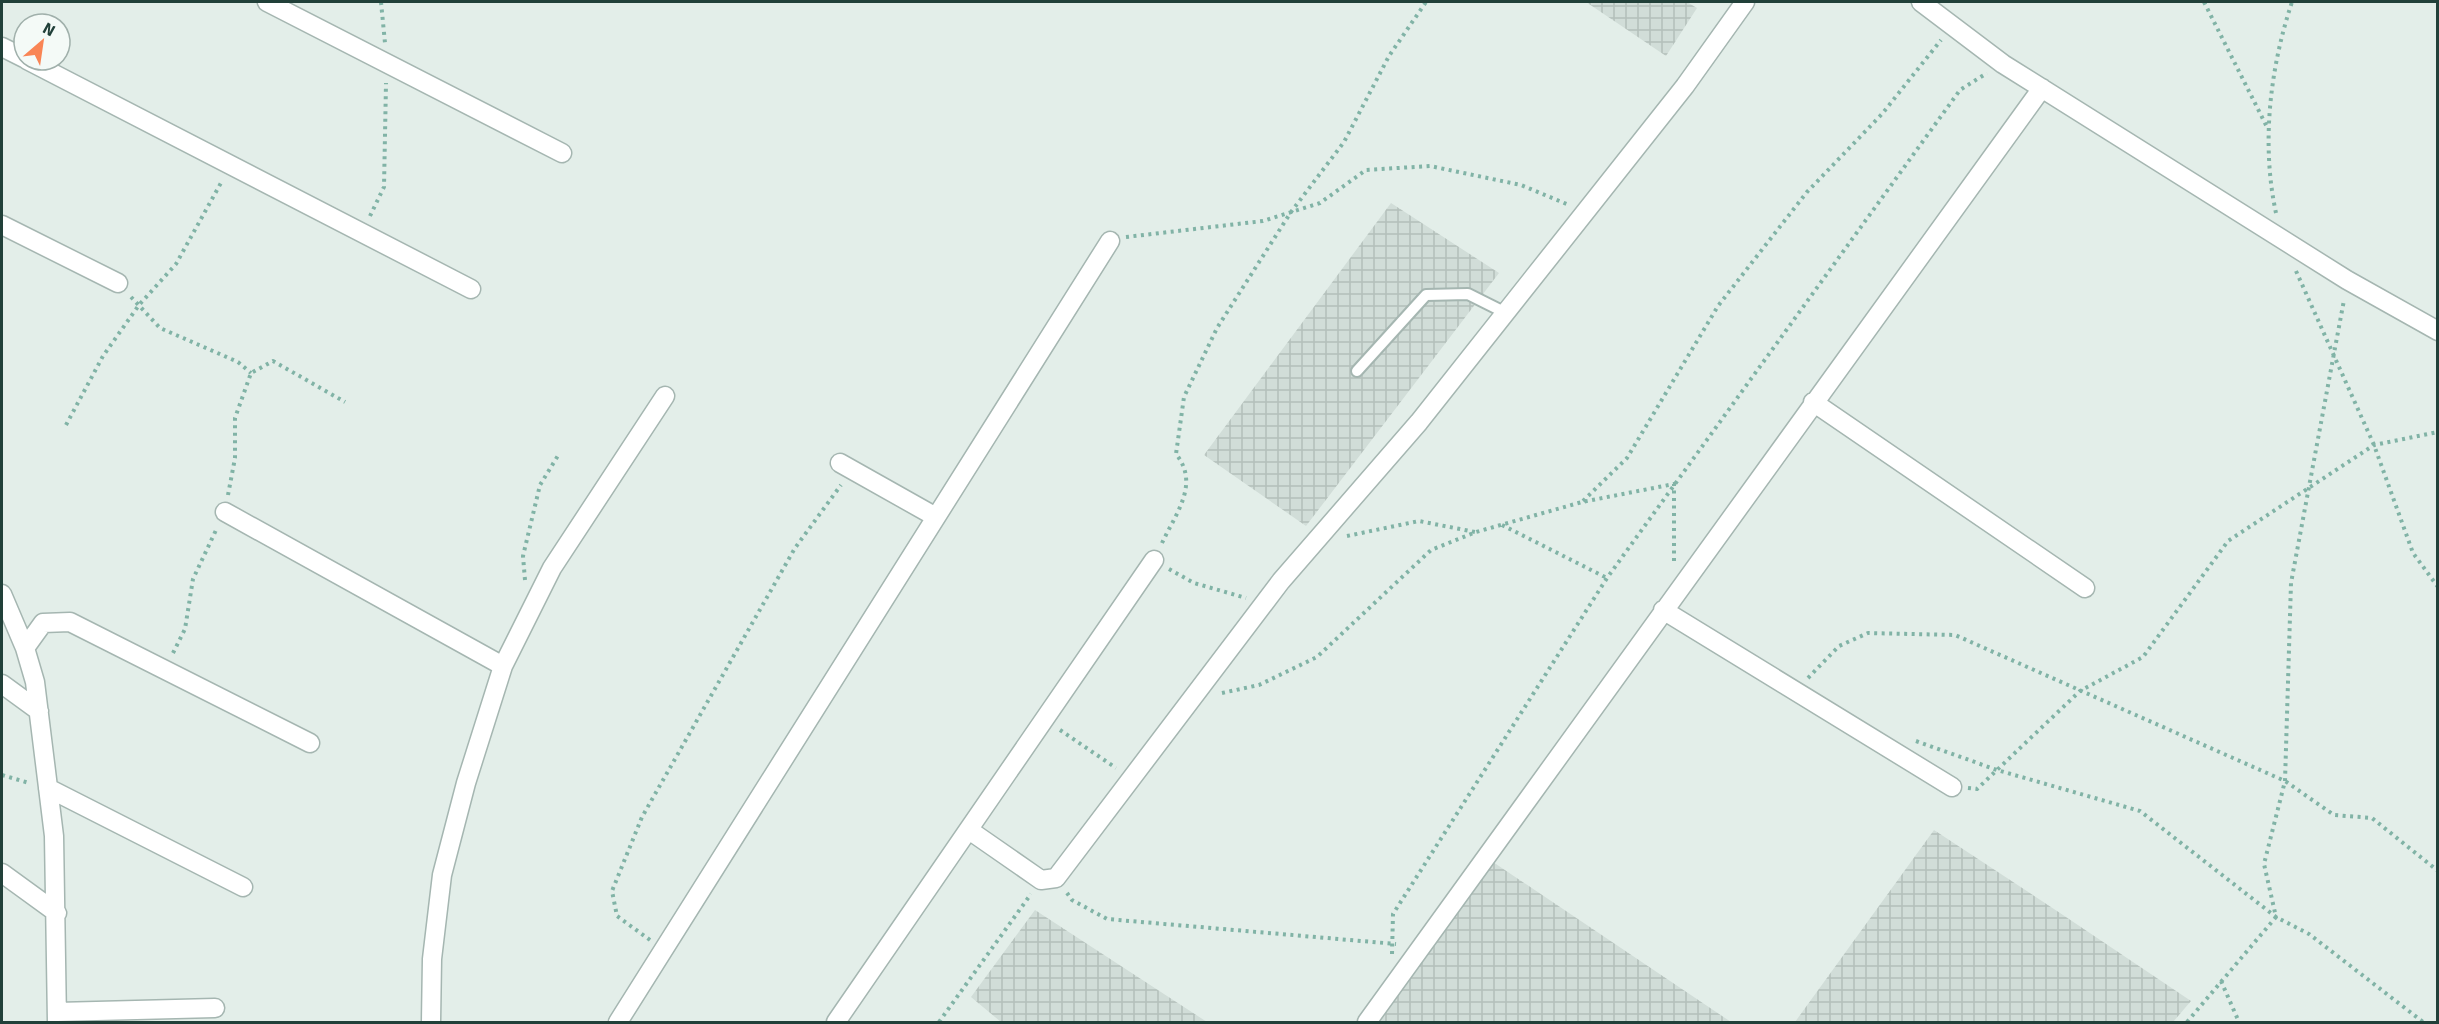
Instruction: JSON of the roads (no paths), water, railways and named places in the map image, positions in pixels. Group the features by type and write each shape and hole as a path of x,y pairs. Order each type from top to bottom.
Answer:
{"street":[{"path":"267,2 562,153"},
{"path":"969,830 1048,879 1131,778 1264,603 1419,422 1506,313 1685,87 1745,2"},
{"path":"1926,3 2004,64 2347,280 2438,331"},
{"path":"51,72 471,289"},
{"path":"1367,1023 1813,402 2042,88"},
{"path":"2,225 118,283"},
{"path":"618,1023 1110,241"},
{"path":"431,1023 432,959 442,875 466,783 503,666 552,568 665,396"},
{"path":"1813,402 2085,588"},
{"path":"846,467 936,517"},
{"path":"225,512 503,666"},
{"path":"836,1023 1154,560"},
{"path":"2,594 25,648 35,682 39,711 54,837 57,1017 215,1008"},
{"path":"1663,610 1952,787"},
{"path":"25,648 43,623 70,622 310,743"},
{"path":"2,684 39,711"},
{"path":"48,788 243,887"},
{"path":"2,873 57,913"}],"lane":[{"path":"1357,371 1426,295 1468,294 1506,313"}]}
